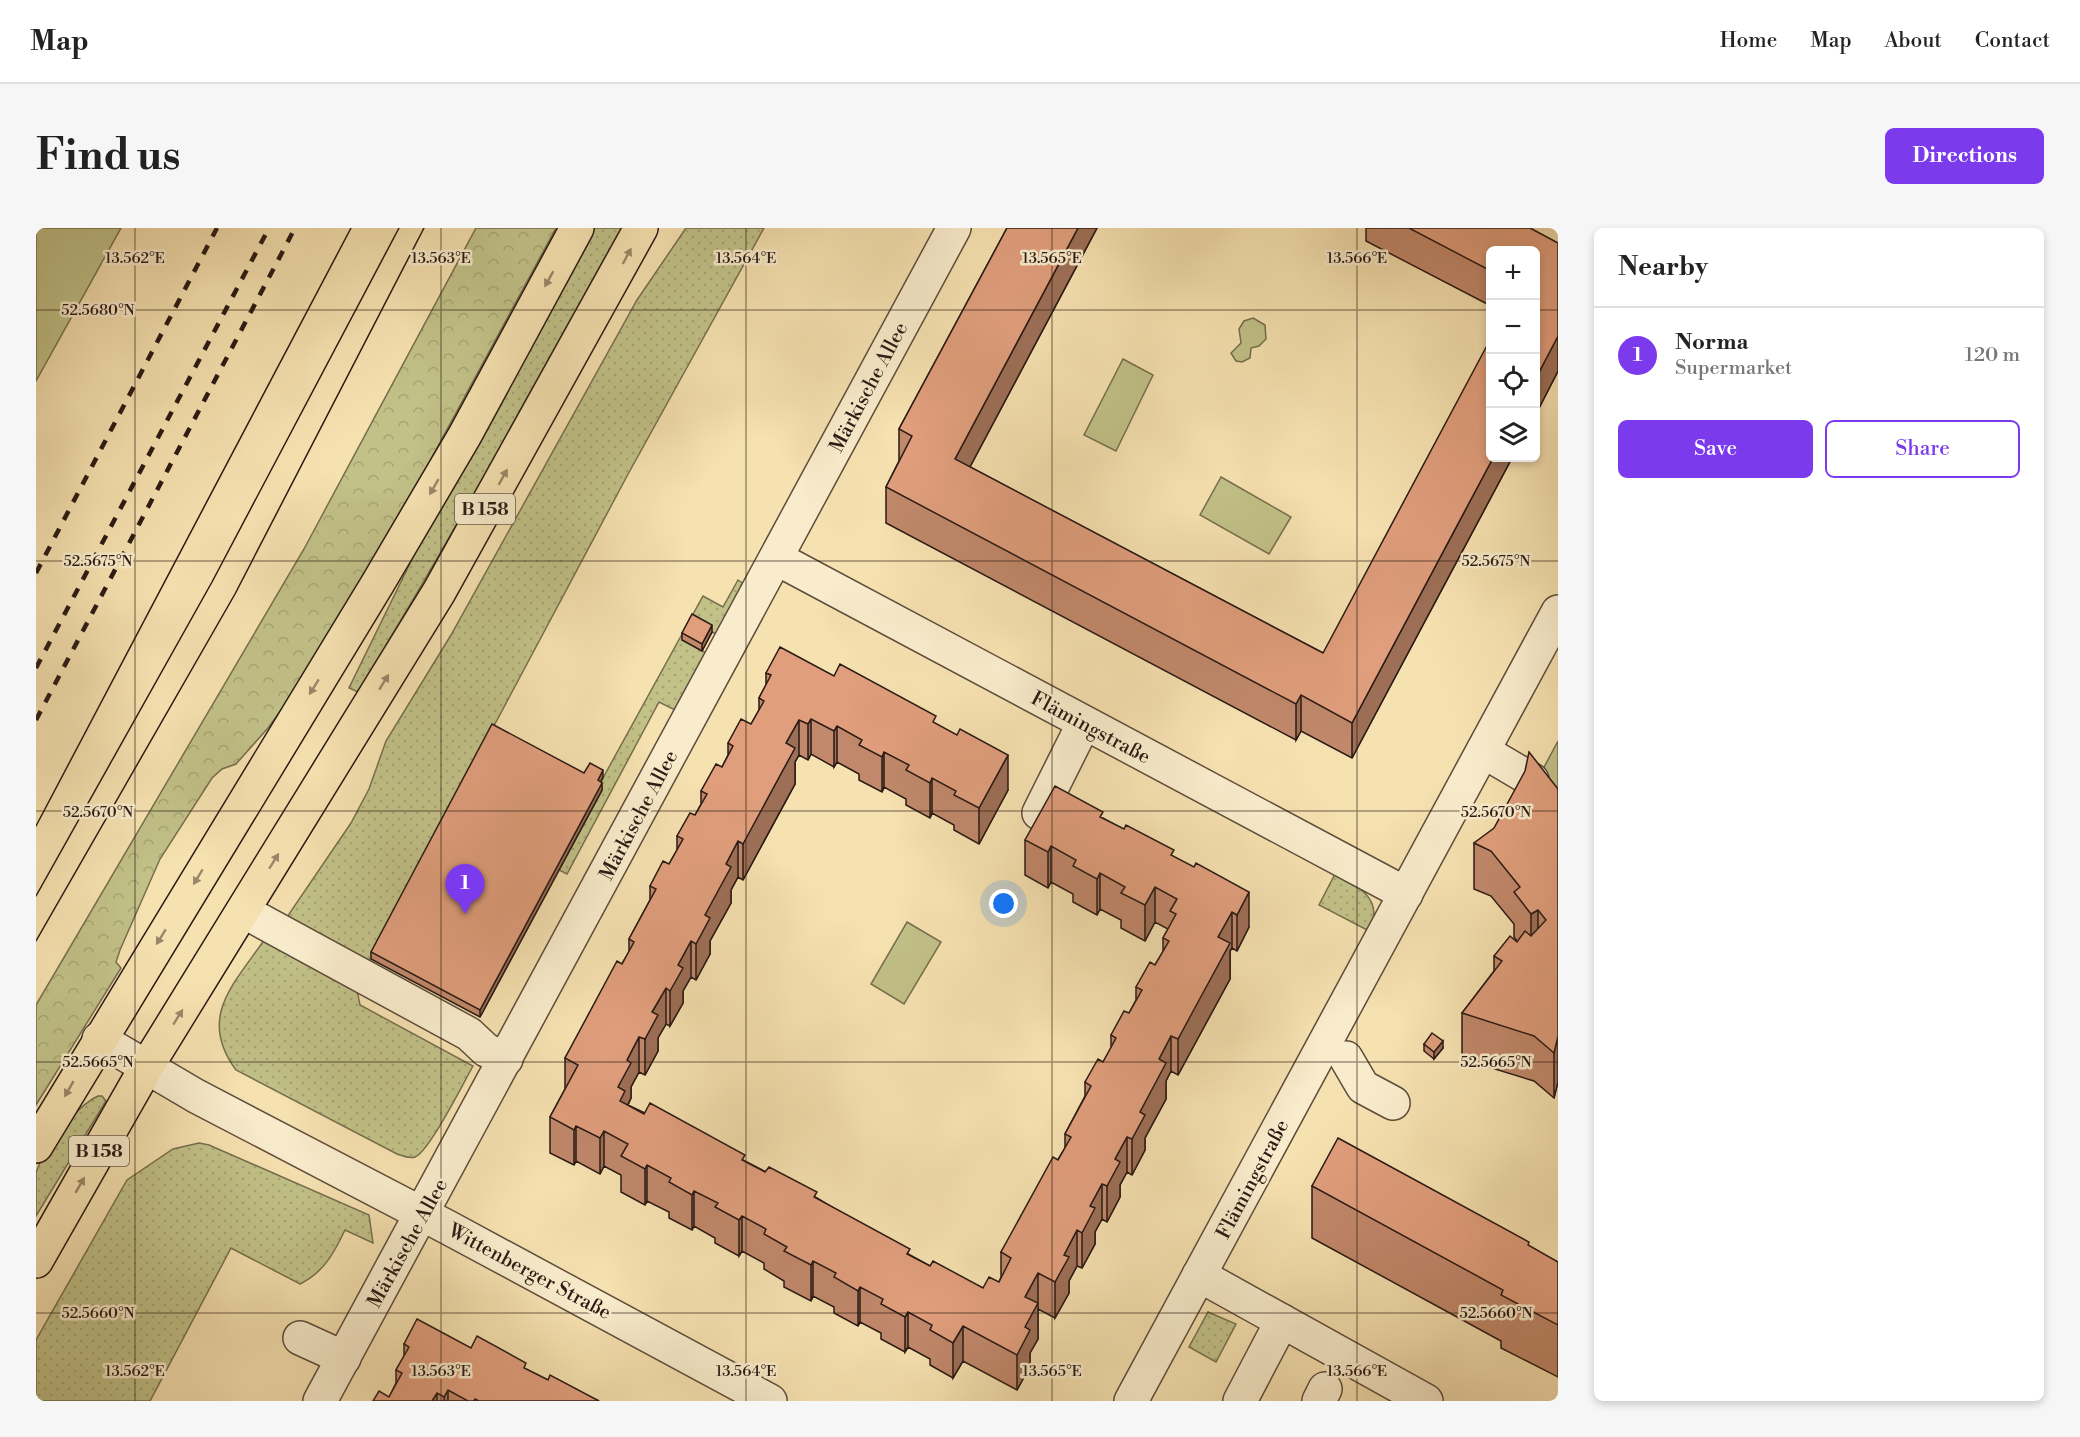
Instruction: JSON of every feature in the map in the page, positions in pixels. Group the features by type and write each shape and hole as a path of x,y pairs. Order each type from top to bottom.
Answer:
{"main road":[{"name":"B 158","path":"36,1146 401,544 465,435 577,228"},
{"name":"B 158","path":"36,1261 147,1066 439,592 642,228"}],"street":[{"name":"Märkische Allee","path":"320,1401 954,228"},
{"name":"Flämingstraße","path":"777,558 1406,894"},
{"name":"Flämingstraße","path":"1131,1401 1558,612"},
{"path":"1039,813 1084,723"},
{"path":"1483,751 1532,780"},
{"path":"243,910 469,1034 486,1050 506,1059"},
{"name":"Wittenberger Straße","path":"99,1039 196,1096 423,1214 770,1401"},
{"path":"1346,1058 1363,1088 1393,1103"},
{"path":"1199,1275 1282,1321 1409,1397"},
{"path":"1240,1401 1282,1321"},
{"path":"300,1338 344,1358"}],"green space":[{"path":"36,228 121,228 36,381"},
{"path":"476,228 556,228 418,483 295,691 268,728 236,764 222,769 212,778 160,859 120,950 116,962 121,968 36,1105 36,1005 304,549"},
{"path":"594,228 622,228 492,462 392,635 358,692 349,688 418,547"},
{"path":"686,228 764,228 627,476 364,970 287,917 351,823 369,789 386,741 451,635 637,300"},
{"path":"1253,318 1265,325 1266,339 1259,346 1251,348 1250,358 1242,362 1236,361 1231,353 1241,343 1239,329 1244,321"},
{"path":"1123,359 1153,375 1116,451 1084,435"},
{"path":"1221,477 1291,517 1269,554 1200,515"},
{"path":"738,580 744,584 718,635 712,632 683,640 708,654 677,711 659,702 567,874 559,870 598,787 703,596 723,607"},
{"path":"1558,741 1558,813 1534,786"},
{"path":"1335,874 1361,889 1372,903 1374,911 1369,931 1319,905"},
{"path":"907,922 941,942 904,1004 871,984"},
{"path":"267,936 356,985 360,1005 473,1066 429,1143 415,1157 397,1154 236,1070 225,1051 220,1033 220,1016 233,984"},
{"path":"102,1096 106,1101 36,1216 36,1173 45,1152 70,1119 89,1101"},
{"path":"199,1143 209,1145 369,1215 373,1243 345,1230 322,1268 300,1284 231,1248 150,1401 36,1401 36,1340 127,1180 173,1149"},
{"path":"1208,1312 1236,1324 1216,1362 1189,1347"}],"building":[{"path":"1007,228 1078,228 955,459 1323,653 1486,347 1486,462 1491,462 1352,723 1301,695 1296,704 886,487 912,436 899,429"},
{"path":"1409,228 1530,228 1558,243 1558,336 1540,370 1540,246 1486,246 1486,268"},
{"path":"692,614 712,625 702,644 682,633"},
{"path":"780,647 834,676 840,664 936,716 933,722 957,735 960,729 1008,755 979,808 954,795 956,791 932,778 930,783 906,770 909,765 884,752 882,757 859,745 862,740 837,726 834,731 811,719 808,724 799,720 786,743 795,748 743,844 738,841 726,864 731,867 705,915 710,918 696,944 691,941 678,965 683,968 670,991 666,988 652,1012 658,1015 645,1039 639,1037 627,1060 631,1063 618,1087 625,1091 620,1101 644,1114 650,1103 745,1155 742,1160 765,1172 769,1167 817,1192 814,1197 910,1249 907,1254 930,1266 933,1261 983,1288 989,1277 999,1282 1011,1258 1001,1252 1053,1157 1058,1160 1071,1137 1065,1134 1091,1086 1085,1082 1098,1059 1103,1062 1116,1038 1111,1035 1124,1011 1129,1013 1142,990 1136,987 1150,962 1155,965 1169,941 1163,938 1176,914 1170,911 1177,899 1155,887 1145,905 1121,893 1125,887 1100,873 1097,879 1073,866 1076,860 1051,846 1048,852 1025,840 1055,786 1103,812 1100,817 1124,829 1126,825 1174,850 1171,855 1194,867 1196,863 1249,892 1237,915 1232,912 1218,937 1230,943 1178,1039 1171,1036 1159,1059 1166,1063 1140,1112 1145,1115 1132,1139 1127,1137 1115,1159 1120,1162 1107,1186 1102,1184 1090,1206 1095,1208 1082,1233 1077,1230 1064,1255 1069,1257 1055,1282 1038,1273 1025,1297 1038,1303 1025,1327 1030,1330 1017,1355 963,1326 953,1343 930,1330 932,1325 908,1312 905,1317 881,1304 883,1299 860,1287 858,1291 834,1277 836,1273 813,1261 811,1265 784,1251 787,1247 764,1234 766,1229 742,1216 739,1220 715,1207 718,1203 694,1191 692,1195 669,1182 671,1178 647,1165 645,1169 621,1156 628,1144 604,1131 600,1138 576,1126 574,1130 550,1117 578,1065 565,1058 617,961 622,964 634,942 629,939 656,889 650,886 663,861 669,864 683,839 677,836 690,813 695,815 707,794 701,791 716,764 722,767 733,746 728,743 741,719 751,724 764,701 759,698 771,675 766,673"},
{"path":"492,724 584,773 590,763 603,770 598,780 602,783 480,1010 371,952"},
{"path":"1529,752 1558,789 1558,1036 1554,1053 1534,1036 1462,1013 1502,961 1494,956 1510,936 1517,942 1525,931 1531,936 1546,920 1538,910 1531,914 1514,892 1520,887 1491,851 1474,843 1494,828 1525,771"},
{"path":"1432,1033 1443,1041 1434,1052 1424,1044"},
{"path":"1338,1138 1529,1242 1528,1245 1558,1262 1558,1325 1501,1295 1503,1290 1312,1186"},
{"path":"417,1319 471,1348 477,1336 526,1363 524,1368 548,1380 550,1375 599,1401 479,1401 475,1399 468,1401 448,1390 444,1397 437,1393 432,1401 373,1401 379,1391 389,1397 402,1373 396,1370 409,1347 404,1344"}],"tram line":[{"path":"36,826 351,228"},
{"path":"36,896 212,582 399,228"},
{"path":"36,941 235,594 424,228"}],"railway":[{"path":"36,573 217,228"},
{"path":"36,668 269,228"},
{"path":"36,720 295,228"}],"place":[{"name":"Norma","path":"465,914"}]}
